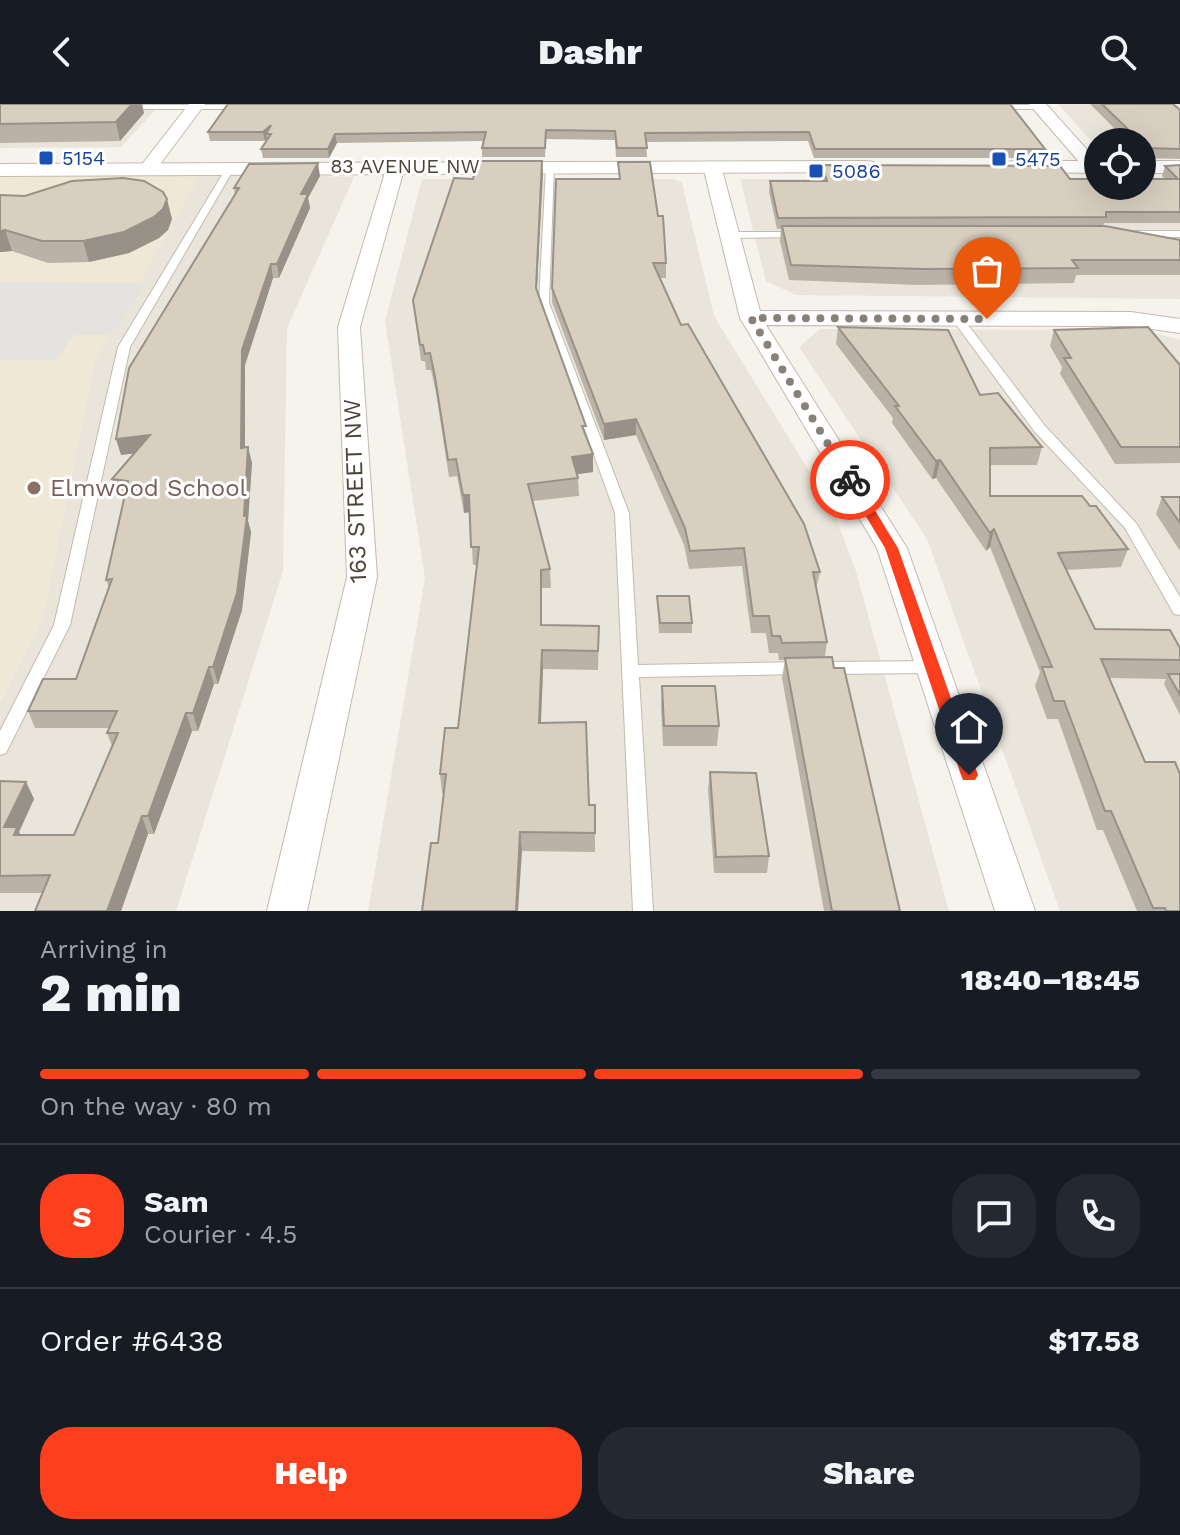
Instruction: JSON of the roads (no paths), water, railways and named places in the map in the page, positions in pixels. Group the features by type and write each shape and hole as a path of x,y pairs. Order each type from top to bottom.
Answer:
{"street":[{"path":"149,167 196,105"},
{"path":"1038,106 1084,154"},
{"name":"83 AVENUE NW","path":"0,170 396,166 887,167"},
{"name":"163 STREET NW","path":"287,911 362,577 349,327 396,166"},
{"path":"712,166 751,318 892,548 1015,911"},
{"path":"998,167 1084,167"},
{"path":"1156,167 1180,167"},
{"path":"751,318 1131,319 1180,326"}],"lane":[{"path":"992,107 1038,106"},
{"path":"116,107 259,107"},
{"path":"550,166 544,303 622,513 643,911"},
{"path":"0,748 62,625 124,347 231,167"},
{"path":"1118,234 1180,234"},
{"path":"730,235 807,235"},
{"path":"958,319 1040,429 1131,526 1180,610"},
{"path":"631,671 932,667"}],"place":[{"name":"5154","path":"46,158"},
{"name":"5475","path":"999,159"},
{"name":"5086","path":"816,171"},
{"name":"Elmwood School","path":"34,488"}]}
